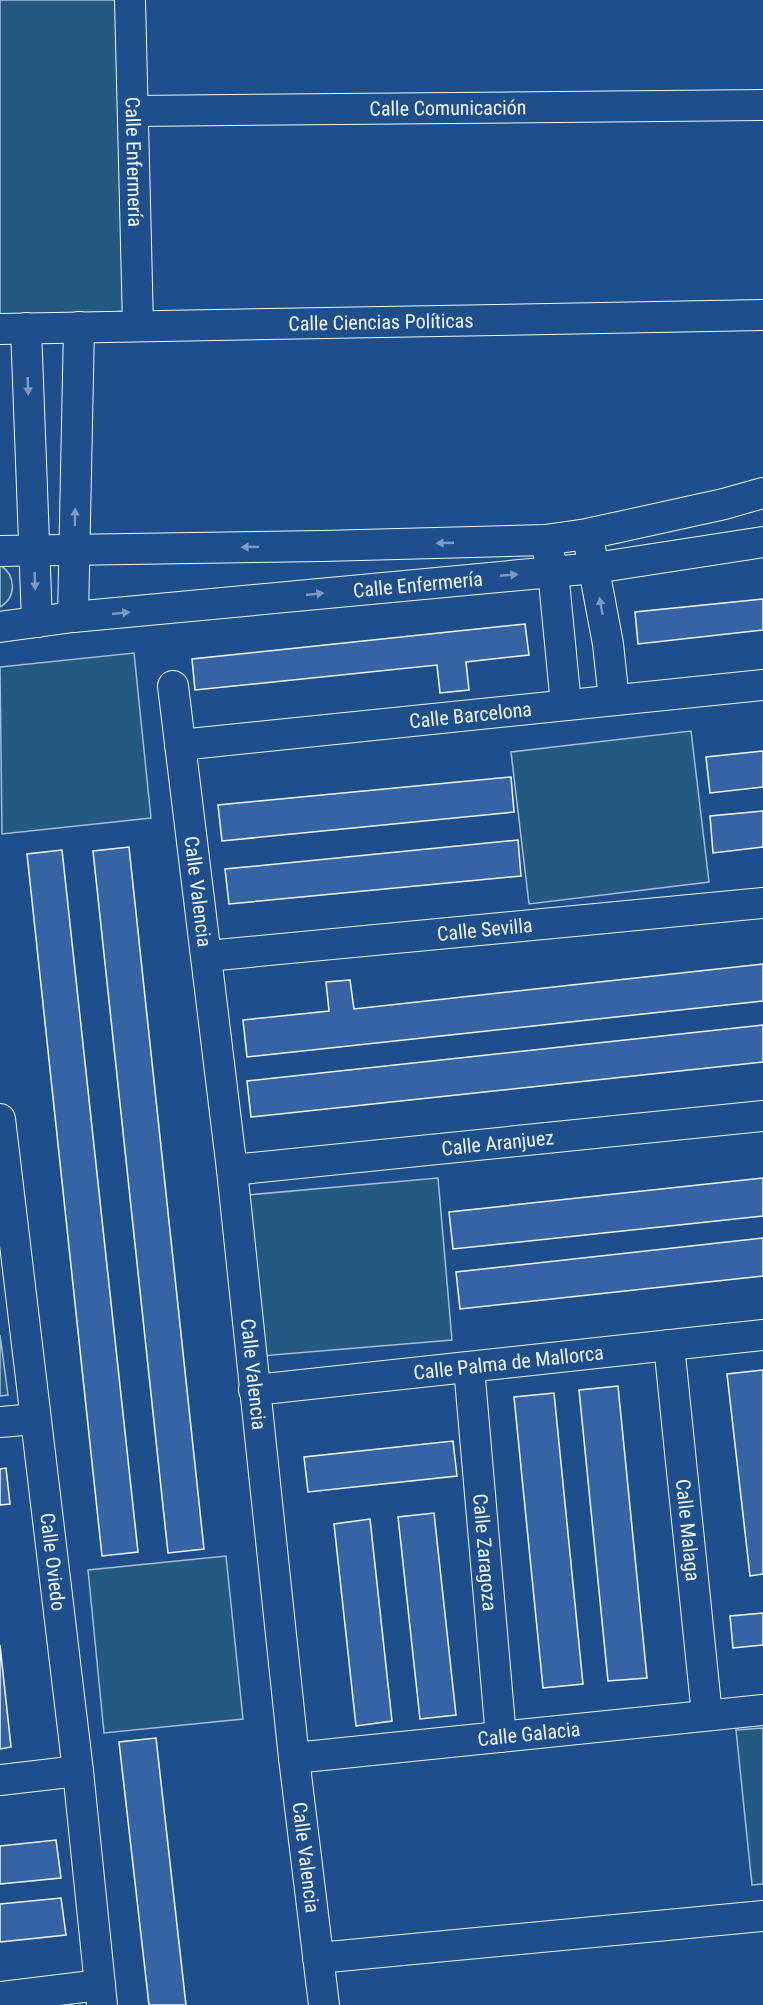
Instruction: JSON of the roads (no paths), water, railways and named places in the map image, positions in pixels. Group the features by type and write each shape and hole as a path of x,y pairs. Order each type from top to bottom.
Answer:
{"street":[{"name":"Calle Enfermería","path":"130,0 138,325"},
{"name":"Calle Comunicación","path":"133,111 763,105"},
{"name":"Calle Ciencias Políticas","path":"13,328 763,315"},
{"path":"73,617 79,327"},
{"path":"13,328 34,550 37,622"},
{"name":"Calle Enfermería","path":"0,551 545,540 587,534 724,504 763,493"},
{"path":"587,534 608,644 614,700"},
{"path":"545,540 553,571 566,705"},
{"name":"Calle Enfermería","path":"0,627 73,617 594,568 763,542"},
{"name":"Calle Barcelona","path":"180,745 763,685"},
{"name":"Calle Valencia","path":"173,686 232,1170 294,1758 324,2005"},
{"name":"Calle Sevilla","path":"207,956 763,903"},
{"name":"Calle Aranjuez","path":"232,1170 763,1116"},
{"name":"Calle Oviedo","path":"0,1119 4,1189 78,1771 101,1995"},
{"name":"Calle Palma de Mallorca","path":"254,1390 763,1335"},
{"name":"Calle Malaga","path":"669,1345 707,1715"},
{"name":"Calle Zaragoza","path":"469,1367 501,1737"},
{"path":"0,1422 35,1419"},
{"name":"Calle Galacia","path":"294,1758 763,1710"},
{"path":"0,1780 78,1771"},
{"path":"318,1958 763,1916"},
{"path":"0,1997 101,1995"}]}
